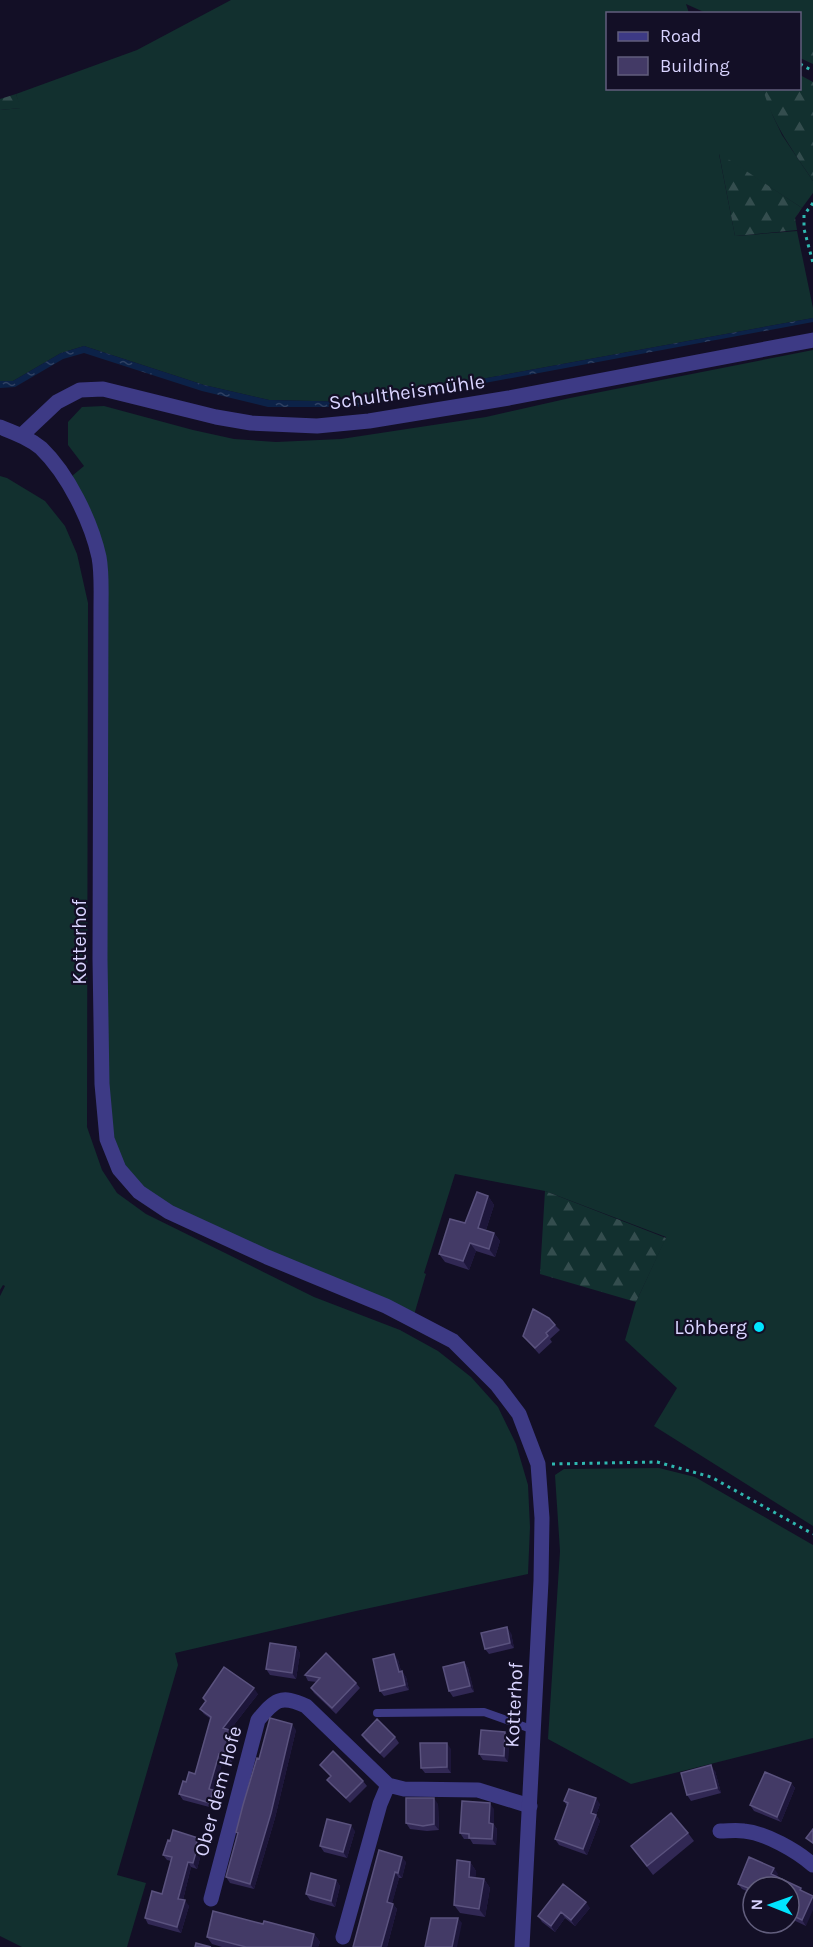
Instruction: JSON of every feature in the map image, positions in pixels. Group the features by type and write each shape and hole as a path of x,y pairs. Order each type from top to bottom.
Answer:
{"street":[{"name":"Schultheismühle","path":"22,435 57,402 80,390 103,389 216,417 251,423 317,426 369,421 508,398 813,340"},
{"name":"Kotterhof","path":"0,427 22,435 40,448 66,479 89,524 99,558 102,1084 107,1139 118,1169 139,1192 169,1212 267,1257 386,1306 453,1341 497,1385 519,1414 538,1464 542,1518 541,1581 522,1947"},
{"name":"Ober dem Hofe","path":"211,1899 258,1720 272,1704 289,1698 306,1706 388,1785"},
{"path":"343,1937 380,1804 388,1785 404,1789 478,1790 530,1806"},
{"path":"720,1831 746,1831 776,1841 813,1865"}],"lane":[{"path":"377,1713 484,1712 534,1730"}],"path":[{"path":"813,202 804,215 804,229 813,263"},
{"path":"538,1464 657,1462 711,1477 813,1534"}],"green space":[{"path":"231,0 813,0 813,42 801,42 801,12 704,12 686,4 689,12 606,12 606,90 763,90 782,135 813,181 813,193 802,208 719,154 735,236 797,231 813,308 813,318 356,402 269,400 204,385 84,346 61,353 13,381 0,381 0,110 20,108 16,94 137,50"},
{"path":"801,42 813,42 813,64 801,58"},
{"path":"801,76 813,82 813,181 791,148 767,102 763,90 801,90"},
{"path":"16,94 21,108 0,110 0,99"},
{"path":"719,153 802,208 795,218 797,230 735,236"},
{"path":"813,350 813,1526 654,1426 677,1388 625,1340 636,1302 666,1237 545,1191 455,1174 424,1273 426,1274 414,1315 170,1209 121,1167 110,1138 105,1083 105,606 72,476 84,466 68,445 68,422 82,407 104,406 234,439 276,442 341,439 486,417"},
{"path":"0,476 45,501 65,526 77,554 88,603 87,1127 102,1170 117,1193 146,1214 314,1297 400,1330 438,1351 471,1377 498,1407 516,1444 528,1485 530,1527 528,1574 175,1653 178,1665 117,1875 146,1883 127,1947 22,1947 0,1936 0,1296 5,1286 3,1285 0,1290"},
{"path":"545,1191 666,1238 636,1302 540,1274"},
{"path":"659,1468 695,1477 813,1545 813,1738 631,1784 548,1739 560,1551 555,1475 564,1469"}],"water":[{"path":"813,318 813,322 356,407 268,407 202,391 84,353 63,359 15,387 0,388 0,381 13,381 61,353 84,346 204,385 269,400 356,402"}],"building":[{"path":"477,1192 488,1196 478,1228 494,1233 489,1249 470,1243 463,1261 439,1254 450,1219 465,1223"},
{"path":"533,1309 549,1318 555,1325 546,1333 548,1336 535,1348 523,1336"},
{"path":"507,1627 510,1643 485,1649 481,1633"},
{"path":"270,1643 296,1647 292,1673 266,1669"},
{"path":"326,1653 356,1683 332,1708 311,1688 320,1678 305,1675"},
{"path":"394,1654 399,1672 402,1671 405,1685 380,1691 373,1659"},
{"path":"464,1662 470,1686 449,1691 443,1667"},
{"path":"224,1667 254,1688 223,1728 235,1732 228,1757 219,1754 209,1789 213,1790 210,1803 179,1794 189,1772 195,1774 211,1717 200,1709 206,1701 203,1698"},
{"path":"270,1718 292,1724 271,1813 250,1884 226,1877 243,1805"},
{"path":"377,1719 395,1737 380,1753 362,1735"},
{"path":"481,1730 505,1732 504,1756 479,1754"},
{"path":"420,1743 447,1743 447,1767 421,1768"},
{"path":"333,1751 363,1781 346,1798 327,1780 331,1776 320,1765"},
{"path":"711,1765 717,1788 687,1795 681,1773"},
{"path":"765,1772 791,1783 777,1817 750,1805"},
{"path":"569,1789 596,1798 591,1813 596,1815 583,1849 555,1839 568,1803 564,1801"},
{"path":"406,1798 434,1798 434,1824 423,1826 406,1823"},
{"path":"462,1801 490,1803 489,1823 493,1824 492,1839 469,1838 469,1834 460,1833"},
{"path":"671,1813 688,1833 647,1866 631,1846"},
{"path":"327,1819 351,1825 343,1852 320,1846"},
{"path":"813,1829 813,1843 806,1838"},
{"path":"173,1830 198,1838 193,1863 188,1862 178,1899 185,1900 177,1927 145,1918 152,1891 162,1894 172,1857 163,1855"},
{"path":"379,1850 402,1857 398,1873 395,1872 387,1902 393,1904 381,1947 353,1947"},
{"path":"749,1857 774,1868 771,1874 773,1875 742,1875"},
{"path":"457,1860 470,1862 469,1877 484,1879 479,1909 454,1905"},
{"path":"311,1873 336,1880 331,1901 306,1894"},
{"path":"563,1884 586,1902 571,1920 561,1912 551,1926 538,1916"},
{"path":"801,1890 813,1896 801,1920"},
{"path":"213,1911 314,1934 311,1947 246,1947 207,1937"},
{"path":"431,1918 458,1918 452,1947 425,1947"},
{"path":"196,1943 211,1947 195,1947"}],"place":[{"name":"Löhberg","path":"759,1327"}]}
